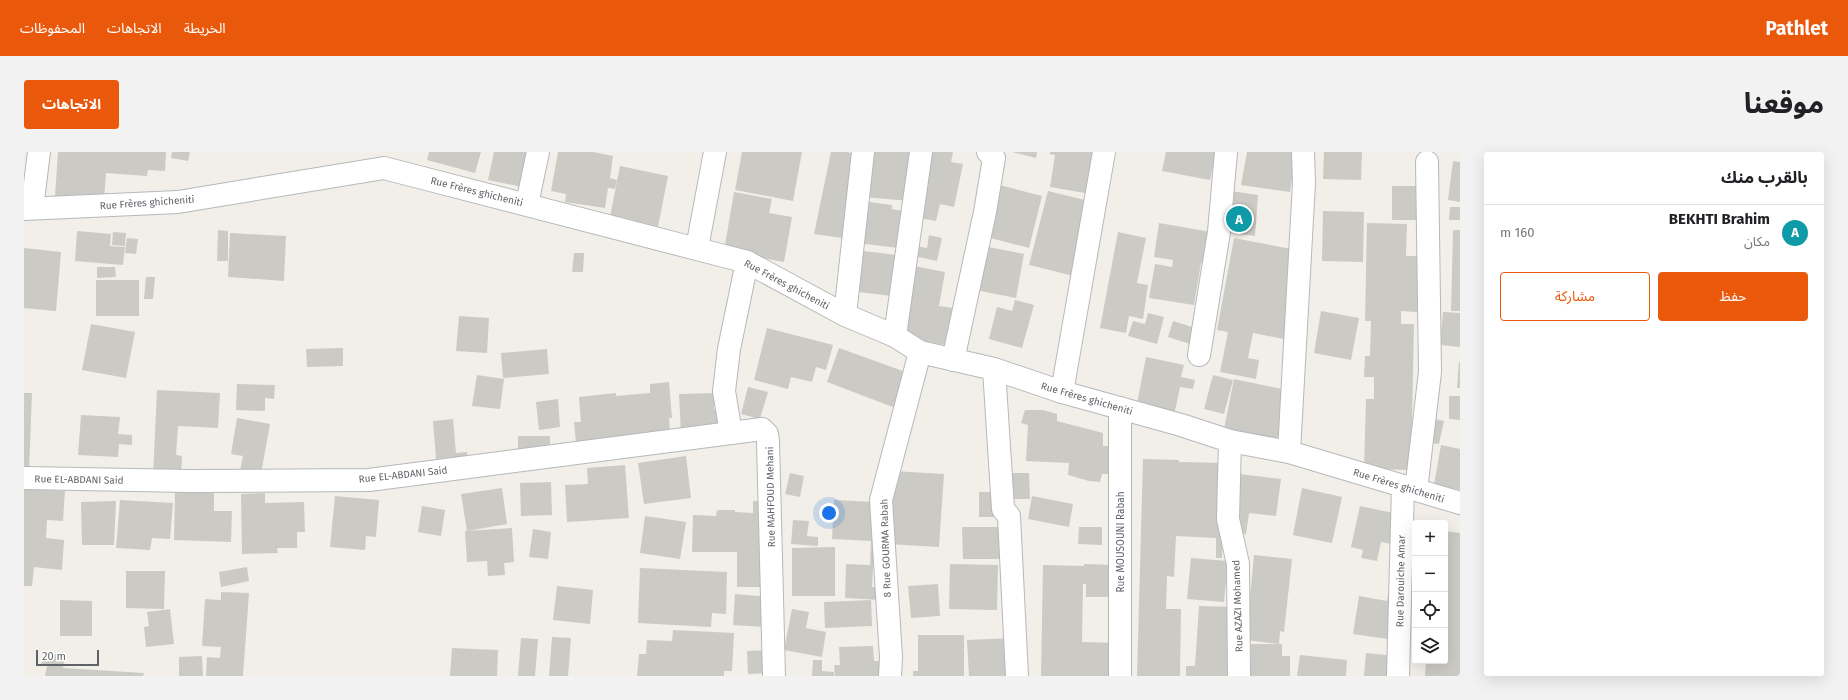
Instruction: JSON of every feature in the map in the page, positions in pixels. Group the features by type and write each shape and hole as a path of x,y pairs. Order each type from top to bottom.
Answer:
{"street":[{"path":"28,209 39,152"},
{"path":"527,204 538,152"},
{"path":"697,248 715,152"},
{"path":"845,315 863,152"},
{"path":"895,336 921,152"},
{"path":"953,360 985,212 994,158 988,152"},
{"path":"1062,392 1104,152"},
{"path":"1199,355 1219,232 1226,152"},
{"path":"1289,452 1304,183 1303,152"},
{"name":"Rue Darouiche Amar","path":"1398,676 1410,488 1430,372 1427,162"},
{"name":"Rue Frères ghicheniti","path":"28,209 178,202 384,168 747,262 845,315 895,336 920,352 994,369 1062,392 1230,441 1289,452 1460,503"},
{"path":"732,433 724,391 729,349 747,262"},
{"name":"8 Rue GOURMA Rabah","path":"890,676 891,657 881,500 920,352"},
{"path":"994,369 1002,509 1009,516 1017,676"},
{"name":"Rue MOUSOUNI Rabah","path":"1120,408 1120,676"},
{"name":"Rue MAHFOUD Mehani","path":"732,433 762,429 767,434 774,676"},
{"name":"Rue EL-ABDANI Said","path":"24,478 189,481 369,480 732,433"},
{"name":"Rue AZAZI Mohamed","path":"1230,441 1228,519 1238,564 1239,676"}],"building":[{"path":"58,152 166,152 165,171 148,170 147,176 106,173 104,200 55,196"},
{"path":"172,152 190,152 188,161 171,158"},
{"path":"429,152 481,152 475,173 427,160"},
{"path":"494,152 529,152 522,187 488,180"},
{"path":"558,152 593,152 613,156 610,178 617,180 615,189 608,188 605,208 565,202 566,194 551,191"},
{"path":"742,152 802,152 793,201 735,190"},
{"path":"831,152 847,152 857,155 842,238 814,234"},
{"path":"866,152 915,152 911,201 862,197"},
{"path":"932,152 953,152 951,162 963,164 954,207 940,204 936,221 919,218"},
{"path":"1012,152 1037,152 1036,158"},
{"path":"1050,152 1098,152 1091,194 1050,187 1055,155 1050,154"},
{"path":"1166,152 1216,152 1210,180 1162,171"},
{"path":"1247,152 1296,152 1290,192 1241,185"},
{"path":"1324,152 1362,152 1361,180 1323,179"},
{"path":"1453,161 1460,162 1460,202 1448,200"},
{"path":"620,166 668,176 658,227 610,217"},
{"path":"996,184 1042,196 1029,248 983,236"},
{"path":"1392,186 1424,186 1423,220 1392,220"},
{"path":"1224,190 1258,195 1255,236 1220,231"},
{"path":"1048,191 1089,201 1078,277 1029,265"},
{"path":"734,192 772,199 769,213 792,217 784,262 724,251"},
{"path":"862,201 892,205 892,209 904,211 899,248 857,243"},
{"path":"1450,207 1460,207 1460,220 1449,220"},
{"path":"1323,211 1364,212 1363,262 1322,261"},
{"path":"1159,223 1211,232 1206,264 1201,263 1194,305 1149,298 1155,264 1172,267 1173,260 1154,257"},
{"path":"1367,223 1407,224 1406,256 1418,256 1417,312 1401,311 1401,324 1414,324 1411,470 1364,469 1366,399 1374,399 1374,377 1364,377 1365,356 1370,356 1371,321 1365,321"},
{"path":"218,230 228,231 228,261 217,261"},
{"path":"1453,230 1460,230 1460,311 1451,311"},
{"path":"77,231 111,234 110,246 125,247 123,265 75,261"},
{"path":"113,232 126,233 125,246 112,245"},
{"path":"1118,232 1146,238 1137,283 1148,285 1143,319 1129,316 1126,333 1100,328"},
{"path":"230,233 286,236 284,281 228,277"},
{"path":"929,235 942,238 937,261 914,256 916,246 927,248"},
{"path":"127,238 138,239 136,254 125,253"},
{"path":"1234,238 1291,249 1287,271 1296,273 1284,339 1253,333 1248,358 1259,360 1256,379 1220,372 1228,332 1217,330"},
{"path":"983,246 1024,254 1016,298 975,290"},
{"path":"24,248 61,252 56,311 24,308"},
{"path":"855,250 897,255 892,296 850,291"},
{"path":"574,253 584,253 583,272 572,272"},
{"path":"914,266 945,272 939,306 953,308 946,345 901,337"},
{"path":"97,267 115,267 116,277 97,278"},
{"path":"146,277 155,277 153,299 144,299"},
{"path":"96,280 139,280 139,316 96,316"},
{"path":"1015,300 1034,305 1022,348 989,339 997,307 1012,311"},
{"path":"1321,311 1359,318 1351,360 1314,353"},
{"path":"1443,312 1460,313 1460,347 1440,345"},
{"path":"1148,313 1164,317 1157,344 1128,336 1133,321 1145,324"},
{"path":"459,316 489,318 487,353 456,351"},
{"path":"1173,321 1195,328 1190,344 1168,337"},
{"path":"91,324 135,332 126,378 82,370"},
{"path":"767,328 833,345 826,370 816,367 812,382 791,377 788,389 754,380"},
{"path":"343,348 343,366 307,367 306,349"},
{"path":"839,348 911,374 898,409 827,382"},
{"path":"547,349 549,374 503,378 501,353"},
{"path":"1146,357 1184,365 1181,377 1195,380 1193,389 1180,387 1174,416 1136,409"},
{"path":"1459,362 1460,388 1457,388"},
{"path":"477,375 504,379 500,409 472,406"},
{"path":"1213,375 1233,380 1224,414 1204,409"},
{"path":"1234,379 1287,390 1277,440 1224,429"},
{"path":"669,382 672,418 669,418 670,434 576,443 574,422 581,422 579,397 616,393 616,396 650,393 650,384"},
{"path":"237,384 275,385 274,399 265,398 265,411 236,410"},
{"path":"748,387 768,392 760,419 741,414"},
{"path":"157,390 220,393 218,428 178,426 176,455 182,456 181,478 153,477"},
{"path":"24,393 32,393 29,470 24,470"},
{"path":"714,393 714,410 724,410 724,433 681,435 679,394"},
{"path":"1449,396 1460,396 1460,420 1449,419"},
{"path":"558,399 560,427 539,430 536,402"},
{"path":"1025,410 1043,410 1057,414 1057,421 1103,433 1103,446 1115,446 1115,474 1102,474 1100,482 1089,481 1068,475 1069,463 1026,461 1028,425 1021,423"},
{"path":"81,415 120,417 118,434 132,435 132,445 119,444 118,457 78,455"},
{"path":"237,418 270,424 261,474 240,471 243,456 231,454"},
{"path":"453,419 456,453 467,452 468,462 454,463 453,457 436,459 433,421"},
{"path":"1435,419 1444,421 1439,444 1430,443"},
{"path":"518,436 550,436 550,451 518,451"},
{"path":"1441,445 1460,449 1460,490 1434,485"},
{"path":"686,456 691,498 644,504 638,463"},
{"path":"1143,459 1179,460 1179,462 1225,463 1222,558 1216,558 1216,538 1176,536 1174,577 1167,576 1166,609 1181,609 1180,676 1137,676"},
{"path":"625,465 629,518 567,522 565,485 588,484 587,468"},
{"path":"893,471 944,474 939,547 888,544"},
{"path":"790,473 804,476 800,497 785,494"},
{"path":"1004,473 1029,473 1030,499 1005,499"},
{"path":"1240,474 1281,479 1276,516 1249,513 1246,534 1233,533"},
{"path":"551,482 552,515 521,516 520,483"},
{"path":"502,488 507,524 467,531 461,494"},
{"path":"1302,488 1342,497 1332,543 1293,535"},
{"path":"24,489 65,491 63,521 47,520 46,538 64,540 62,570 34,567 32,586 24,586"},
{"path":"175,492 214,493 214,511 232,511 231,542 174,540"},
{"path":"979,492 994,492 994,517 979,517"},
{"path":"265,493 265,503 304,502 305,532 297,532 297,548 277,548 278,553 242,554 241,494"},
{"path":"335,496 379,500 376,537 366,536 365,550 330,547"},
{"path":"1032,496 1073,504 1069,527 1028,519"},
{"path":"120,500 173,503 170,539 152,538 150,550 116,548"},
{"path":"834,500 873,502 881,567 873,566 872,587 881,587 881,600 845,598 846,564 870,565 871,541 832,539"},
{"path":"116,501 114,545 82,545 81,502"},
{"path":"753,501 772,501 771,587 737,587 737,552 692,552 693,515 716,516 717,510 735,510 735,512 753,513"},
{"path":"422,506 445,510 441,536 418,532"},
{"path":"1360,506 1403,515 1406,547 1381,542 1377,561 1361,558 1363,550 1351,547"},
{"path":"645,516 686,522 680,559 640,553"},
{"path":"793,520 809,521 807,536 818,537 818,546 791,544"},
{"path":"962,527 1005,527 1005,559 963,559"},
{"path":"1079,527 1102,527 1102,545 1078,544"},
{"path":"512,528 514,562 504,563 505,575 488,576 487,561 467,562 465,531"},
{"path":"533,529 551,532 548,559 529,557"},
{"path":"1448,531 1460,533 1460,676 1425,676 1426,664 1448,664"},
{"path":"835,547 835,596 792,596 792,548"},
{"path":"1254,555 1292,559 1284,632 1280,631 1279,644 1246,640"},
{"path":"1191,558 1228,561 1224,602 1187,599"},
{"path":"950,564 998,565 997,610 949,609"},
{"path":"1084,564 1114,565 1114,597 1086,597 1086,584 1083,584 1082,642 1118,643 1117,676 1041,676 1043,565 1084,566"},
{"path":"247,567 249,581 221,587 219,572"},
{"path":"640,568 727,572 726,614 712,613 711,627 638,623"},
{"path":"126,571 165,571 164,609 126,608"},
{"path":"938,584 940,616 911,618 908,586"},
{"path":"557,586 593,590 590,624 553,620"},
{"path":"1389,590 1409,593 1401,641 1353,634 1359,596 1387,601"},
{"path":"221,592 249,593 243,676 206,676 207,657 220,658 221,647 202,646 205,599 221,600"},
{"path":"735,594 781,598 778,628 733,625"},
{"path":"60,600 92,601 92,636 60,636"},
{"path":"871,600 872,626 825,628 824,602"},
{"path":"1199,606 1237,607 1234,676 1186,676 1186,666 1195,666"},
{"path":"170,609 174,644 146,647 144,627 149,626 147,612"},
{"path":"792,609 809,612 806,628 826,632 822,657 784,650"},
{"path":"673,630 734,633 732,671 724,671 724,676 637,676 639,654 646,654 647,640 672,641"},
{"path":"918,635 964,635 964,676 913,676 913,671 918,671"},
{"path":"552,637 571,638 568,676 549,676"},
{"path":"521,638 538,639 535,676 518,676"},
{"path":"1013,638 1014,676 969,676 967,640"},
{"path":"1251,644 1282,644 1282,656 1290,656 1290,676 1251,676"},
{"path":"873,646 874,661 884,661 884,676 835,676 834,665 840,665 839,647"},
{"path":"452,648 498,650 497,676 450,676"},
{"path":"770,650 771,673 748,674 747,651"},
{"path":"44,652 65,656 63,668 144,673 143,676 45,676 47,666 41,665"},
{"path":"1366,653 1406,657 1404,676 1364,676"},
{"path":"1300,655 1347,660 1346,676 1297,676"},
{"path":"202,656 203,676 179,676 179,657"},
{"path":"813,660 822,660 822,671 834,672 834,676 812,676"}],"place":[{"name":"BEKHTI Brahim","path":"1239,219"}]}
